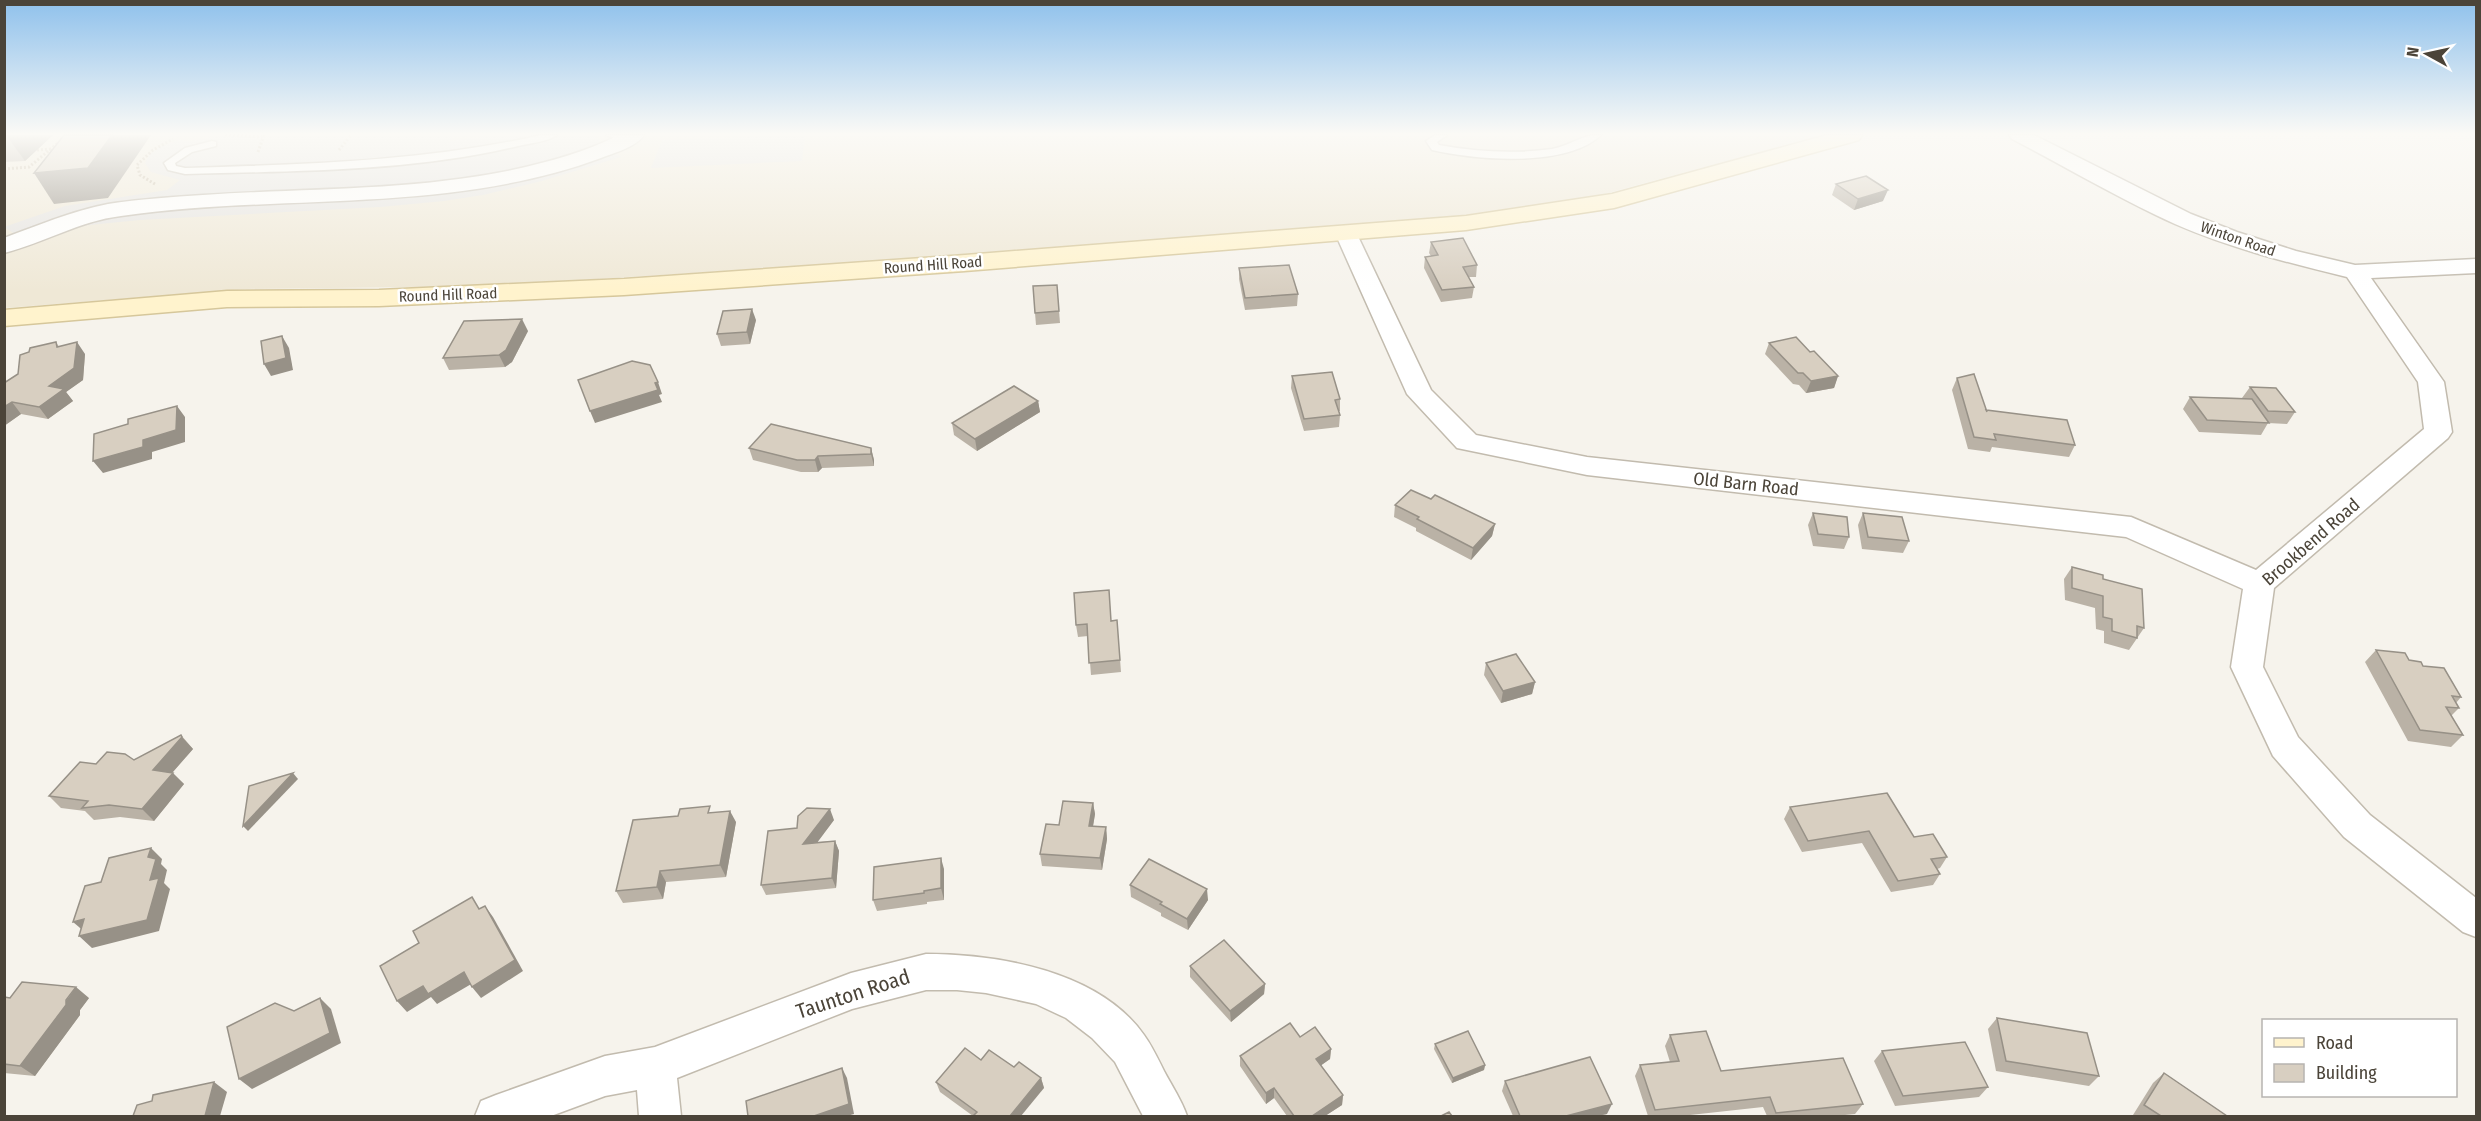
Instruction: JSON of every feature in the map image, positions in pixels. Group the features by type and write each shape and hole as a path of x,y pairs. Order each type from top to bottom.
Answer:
{"main road":[{"name":"Round Hill Road","path":"4,318 227,299 390,298 624,287 1346,233 1476,222 1614,201 1663,187"}],"street":[{"path":"4,246 86,216 133,208 449,187"},
{"name":"Winton Road","path":"2121,187 2183,219 2229,237 2289,256 2355,272 2476,266"},
{"name":"Old Barn Road","path":"1346,233 1420,394 1467,441 1587,466 2131,527 2259,584"},
{"name":"Brookbend Road","path":"2355,272 2431,382 2438,432 2259,584 2247,667 2285,746 2357,826 2476,920"},
{"name":"Taunton Road","path":"496,1116 605,1076 655,1067 851,991 926,972 986,975 1041,987 1080,1005 1106,1024 1129,1048 1166,1116"},
{"path":"655,1067 660,1116"}],"shaded area":[{"path":"5,187 1629,187 1597,196 1396,225 1129,246 482,286 246,289 5,308"},
{"path":"170,187 515,187 444,201 380,207 140,220 70,227 26,241 4,227 65,206 167,190"}],"building":[{"path":"1841,187 1884,187 1888,190 1858,199"},
{"path":"1463,238 1477,265 1463,267 1474,287 1442,290 1425,257 1438,255 1431,242"},
{"path":"1289,265 1298,294 1245,298 1239,268"},
{"path":"1057,285 1059,311 1035,313 1033,286"},
{"path":"752,309 747,332 717,334 723,311"},
{"path":"522,319 506,350 499,355 443,358 464,321"},
{"path":"282,336 286,358 264,364 261,341"},
{"path":"1796,337 1810,352 1814,351 1838,376 1811,381 1803,373 1798,373 1769,343"},
{"path":"56,342 57,347 77,342 74,368 49,386 64,389 39,407 12,402 4,407 4,383 18,374 20,355 29,352 30,348"},
{"path":"632,361 650,365 658,382 655,383 658,390 590,411 578,380"},
{"path":"1332,372 1340,399 1335,400 1340,415 1304,419 1292,376"},
{"path":"1974,374 1986,410 2067,420 2075,445 1994,434 1996,440 1974,437 1957,378"},
{"path":"1014,386 1038,401 975,439 952,423"},
{"path":"2250,387 2276,388 2295,412 2268,411"},
{"path":"2190,397 2252,399 2269,423 2207,420"},
{"path":"177,406 176,430 143,440 143,447 93,461 94,434 128,424 128,419"},
{"path":"771,424 871,448 871,454 818,456 815,460 797,460 749,448"},
{"path":"1411,490 1431,499 1435,495 1495,524 1473,548 1395,505"},
{"path":"1813,513 1847,517 1849,537 1818,534"},
{"path":"1863,513 1902,517 1909,541 1868,537"},
{"path":"2072,567 2103,575 2103,579 2142,589 2144,628 2137,626 2137,638 2112,631 2112,619 2103,617 2103,596 2072,588"},
{"path":"1109,590 1111,621 1117,620 1120,660 1089,663 1087,624 1076,625 1074,593"},
{"path":"2376,650 2405,653 2409,660 2421,662 2423,666 2444,668 2461,697 2452,696 2459,708 2446,707 2463,735 2420,730"},
{"path":"1516,654 1535,682 1503,691 1486,663"},
{"path":"181,735 182,737 153,770 173,773 142,809 109,805 82,808 88,801 49,796 80,762 96,764 107,752 125,754 134,760"},
{"path":"293,773 243,826 249,786"},
{"path":"1887,793 1914,837 1933,834 1947,857 1931,859 1940,874 1898,881 1869,831 1808,841 1790,807"},
{"path":"1063,801 1093,803 1089,826 1106,827 1100,858 1040,854 1046,824 1059,825"},
{"path":"710,806 708,813 730,811 720,865 660,871 657,887 616,891 633,820 678,816 680,809"},
{"path":"807,808 830,809 803,844 835,841 832,878 761,885 768,831 797,828 798,816"},
{"path":"151,848 148,857 156,859 150,880 159,878 147,920 79,936 84,919 73,922 85,886 101,882 109,858"},
{"path":"941,858 941,888 924,891 924,893 873,900 874,867"},
{"path":"1149,859 1207,889 1187,919 1130,885"},
{"path":"472,897 479,909 485,906 515,960 472,987 464,972 428,994 423,986 397,1001 380,966 419,943 413,931"},
{"path":"1224,940 1265,984 1230,1011 1190,966"},
{"path":"22,982 76,987 66,1000 66,1005 20,1066 4,1064 4,997 10,998"},
{"path":"320,998 330,1033 239,1079 227,1027 275,1003 294,1011"},
{"path":"1997,1018 2087,1033 2099,1076 2006,1061"},
{"path":"1290,1023 1300,1037 1315,1027 1331,1049 1316,1059 1343,1095 1312,1116 1294,1116 1274,1088 1266,1093 1240,1056"},
{"path":"1468,1031 1485,1065 1453,1078 1435,1044"},
{"path":"1706,1031 1721,1071 1843,1058 1863,1104 1776,1113 1770,1097 1655,1110 1640,1065 1679,1061 1670,1035"},
{"path":"1965,1042 1988,1087 1903,1096 1882,1051"},
{"path":"965,1048 981,1060 989,1050 1014,1067 1019,1062 1041,1078 1010,1116 973,1116 977,1112 936,1082"},
{"path":"1590,1057 1612,1104 1566,1116 1520,1116 1505,1081"},
{"path":"842,1068 849,1104 814,1116 748,1116 746,1101"},
{"path":"2164,1073 2227,1116 2161,1116 2144,1105"},
{"path":"214,1082 205,1116 133,1116 137,1105 152,1101 153,1095"}]}
